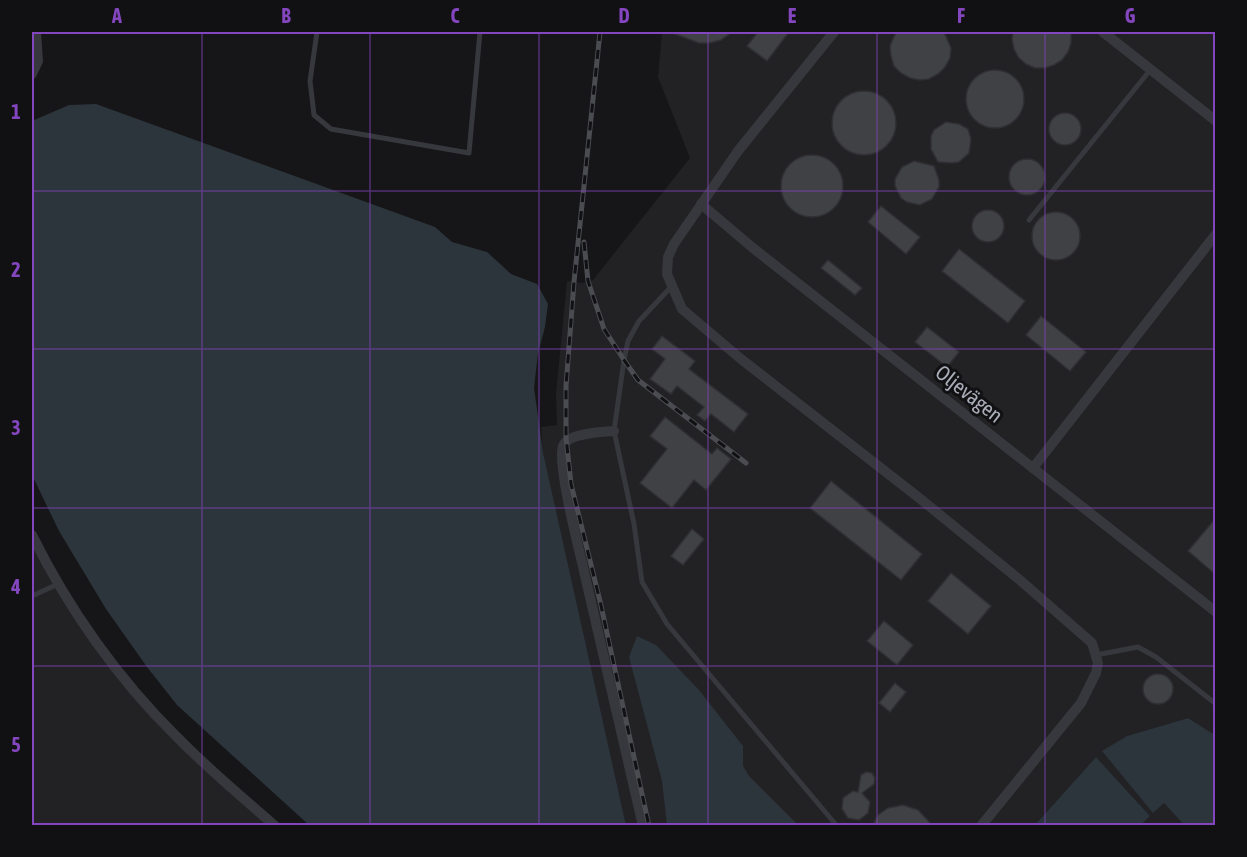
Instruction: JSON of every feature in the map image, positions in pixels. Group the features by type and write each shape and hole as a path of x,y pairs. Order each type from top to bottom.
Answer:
{"street":[{"path":"32,74 38,61 36,32"},
{"path":"834,32 738,151 701,204 674,244 668,257 667,274 682,309 918,497 1021,581 1092,643 1096,655 1096,673 1081,703 981,825"},
{"path":"1103,32 1215,121"},
{"name":"Oljevägen","path":"701,204 753,248 1215,612"},
{"path":"1033,468 1215,234"},
{"path":"614,431 577,435 566,441 563,446 562,459 570,514 643,825"},
{"path":"32,535 58,584 94,637 143,700 174,735 214,773 275,825"}],"lane":[{"path":"316,32 310,81 314,116 331,129 469,153 480,32"},
{"path":"1029,220 1151,69"},
{"path":"671,287 639,321 628,341 614,431 634,524 642,582 667,624 837,825"},
{"path":"32,596 58,584"},
{"path":"1096,655 1138,646 1156,657 1215,704"}],"shaded area":[{"path":"662,32 1215,32 1215,735 1188,718 1127,736 1153,812 1164,803 1184,825 1141,825 1150,816 1096,757 1035,825 626,825 543,452 541,427 557,425 556,394 567,281 583,283 593,280 690,158 658,77"},
{"path":"96,104 435,227 452,242 487,252 511,274 537,284 548,304 538,353 534,388 543,452 626,825 309,825 177,705 147,667 106,609 59,531 32,475 32,121 69,105"},
{"path":"32,535 42,557 143,700 275,825 32,825"},
{"path":"637,636 656,645 699,690 743,746 743,766 749,776 798,825 667,825 662,781 629,657"},
{"path":"1188,718 1215,735 1215,825 1184,825 1164,803 1153,813 1102,751 1127,736"},
{"path":"1096,757 1150,816 1141,825 1035,825"}],"building":[{"path":"670,32 732,32 721,40 699,43"},
{"path":"758,32 789,32 767,61 747,46"},
{"path":"896,32 944,32 951,48 950,58 945,67 929,79 910,78 901,73 894,66 891,56 890,46"},
{"path":"1013,32 1071,32 1071,43 1062,60 1045,68 1035,68 1019,58 1014,49"},
{"path":"995,70 1006,72 1019,83 1024,99 1022,110 1011,123 995,128 984,126 971,115 966,99 968,88 979,75"},
{"path":"858,91 870,91 887,100 894,111 896,123 894,135 887,146 870,155 858,155 846,150 837,141 832,129 832,117 837,105 846,96"},
{"path":"1065,113 1076,118 1081,129 1076,140 1065,145 1054,140 1049,129 1054,118"},
{"path":"946,122 959,124 968,129 971,139 969,153 959,162 938,162 931,149 931,136 934,130"},
{"path":"812,155 834,164 843,186 834,208 812,217 790,208 781,186 790,164"},
{"path":"1027,159 1040,164 1045,177 1040,190 1027,195 1014,190 1009,177 1014,164"},
{"path":"914,161 934,166 939,180 939,187 932,199 920,205 901,198 895,186 895,179 902,167"},
{"path":"881,206 920,237 906,254 868,222"},
{"path":"988,210 999,215 1004,226 999,237 988,242 977,237 972,226 977,215"},
{"path":"1051,212 1061,212 1073,219 1080,231 1080,241 1073,253 1061,260 1051,260 1036,249 1032,241 1032,231 1043,216"},
{"path":"959,249 1025,301 1008,323 942,271"},
{"path":"828,260 862,288 855,295 821,268"},
{"path":"1041,316 1086,352 1070,371 1026,335"},
{"path":"927,327 959,352 947,367 915,342"},
{"path":"662,336 695,361 689,369 748,414 734,432 711,414 705,421 697,415 704,407 677,386 671,394 650,379 665,359 652,349"},
{"path":"665,417 712,454 717,448 731,459 706,490 694,480 672,508 640,483 667,449 650,436"},
{"path":"831,481 922,554 901,580 810,508"},
{"path":"1215,519 1215,574 1188,551"},
{"path":"692,529 704,539 683,565 671,556"},
{"path":"951,573 991,606 968,634 928,601"},
{"path":"884,621 913,645 897,665 867,641"},
{"path":"1158,674 1169,678 1173,689 1169,700 1158,704 1147,700 1143,689 1147,678"},
{"path":"895,683 906,692 890,712 879,703"},
{"path":"866,772 872,773 875,778 874,784 862,793 870,802 868,813 859,820 848,818 842,809 843,798 853,791 858,792 861,775"},
{"path":"903,805 918,810 932,825 873,825 878,815 888,808"}],"railway":[{"path":"600,32 574,282 566,386 566,437 571,484 600,601 649,826"},
{"path":"584,242 588,281 604,329 638,380 746,463"}]}
